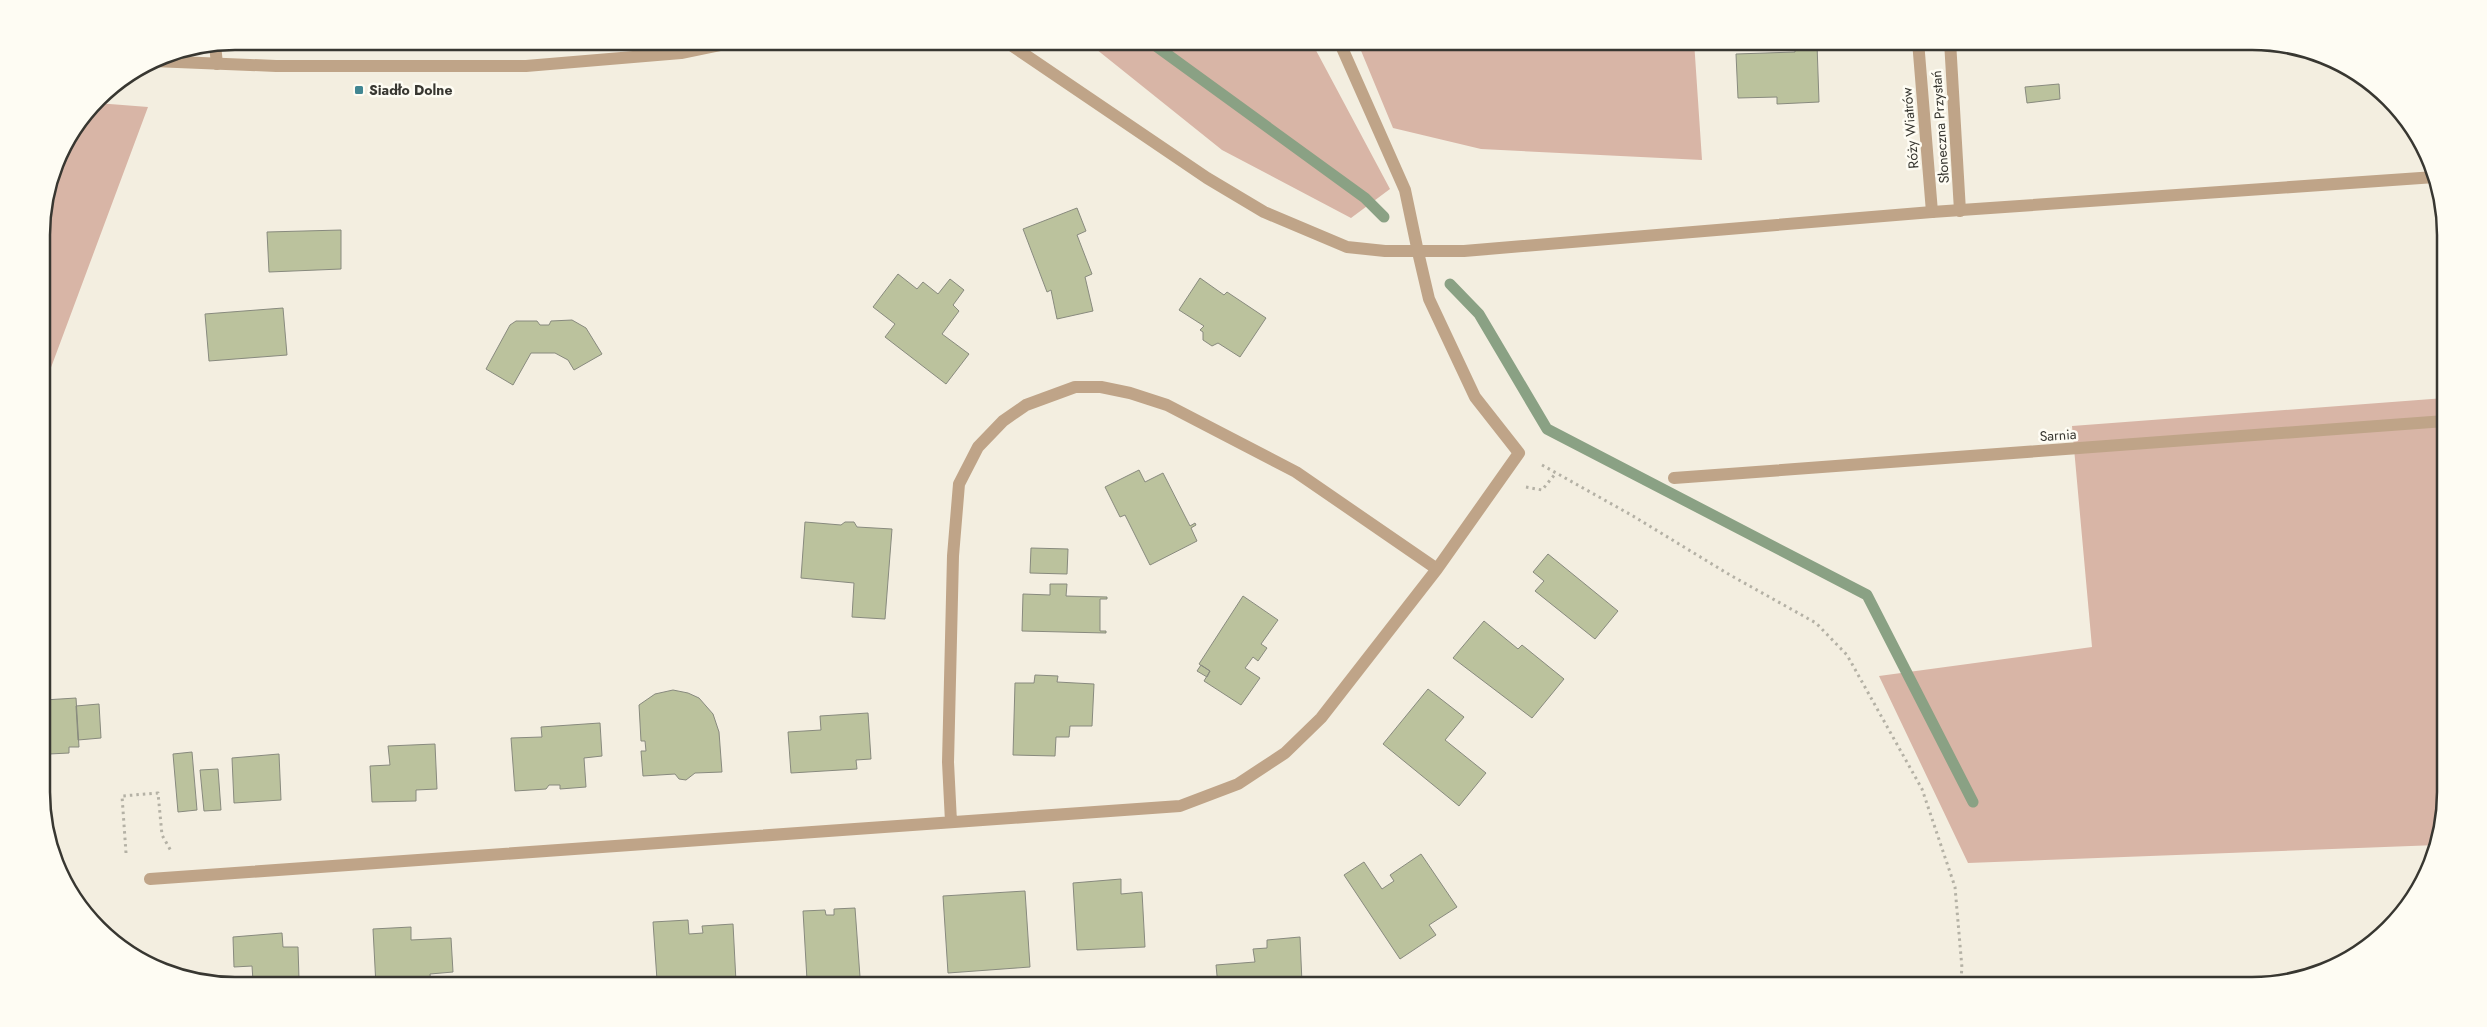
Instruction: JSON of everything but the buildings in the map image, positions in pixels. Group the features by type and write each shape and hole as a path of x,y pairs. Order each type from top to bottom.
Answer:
{"street":[{"path":"171,62 218,64 526,66 681,53 696,50"},
{"path":"1018,50 1207,178 1264,212 1347,247 1418,252 1464,251 1932,212 2428,178"},
{"path":"150,879 1180,806 1238,784 1284,753 1321,718 1437,569 1520,452 1475,397 1429,299 1405,190 1343,50"},
{"name":"Róży Wiatrów","path":"1919,50 1932,212"},
{"name":"Słoneczna Przystań","path":"1951,50 1960,211"},
{"path":"216,51 218,64"},
{"path":"952,822 948,762 952,556 959,484 978,447 1003,421 1026,404 1074,387 1101,387 1130,393 1167,405 1296,472 1437,569"},
{"name":"Sarnia","path":"1674,478 2437,423"}],"path":[{"path":"1520,452 1633,516 1730,576 1816,623 1847,655 1925,798 1955,887 1962,968 1961,977"},
{"path":"1518,490 1524,487 1542,490 1556,473"},
{"path":"126,853 122,796 158,793 162,835 174,854"}],"shaded area":[{"path":"1097,50 1316,50 1390,189 1351,218 1222,150"},
{"path":"1361,50 1695,50 1702,160 1481,149 1393,128"},
{"path":"104,104 148,107 50,370 50,223 56,187 64,164 81,132"},
{"path":"2437,399 2437,804 2429,845 1968,863 1879,676 2092,647 2072,426"}],"waterway":[{"path":"1161,50 1365,198 1384,217"},
{"path":"1450,284 1479,314 1547,429 1867,595 1973,802"}],"place":[{"name":"Siadło Dolne","path":"359,90"}]}
